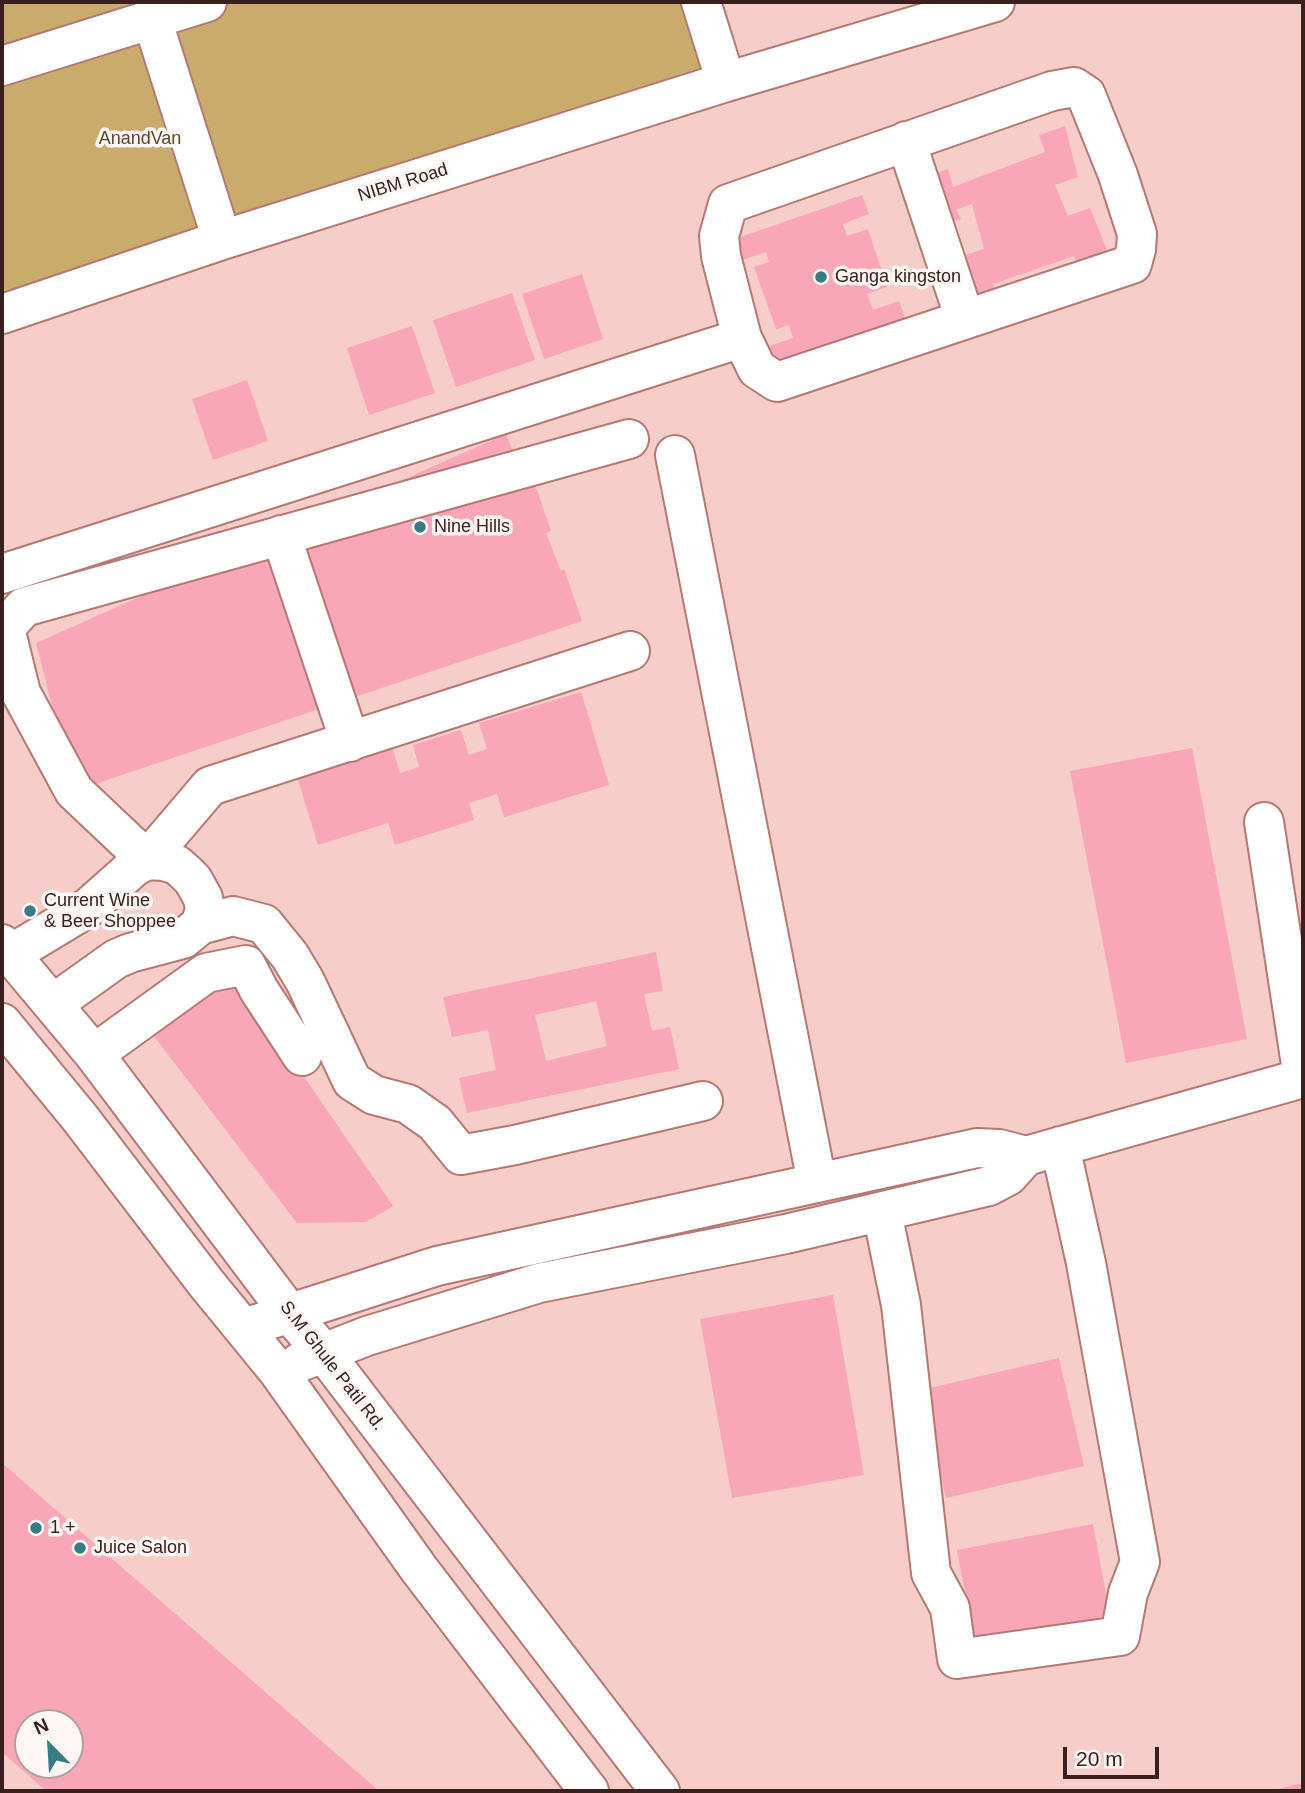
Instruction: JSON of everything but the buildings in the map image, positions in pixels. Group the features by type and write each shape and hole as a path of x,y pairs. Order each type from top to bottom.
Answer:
{"street":[{"path":"2,66 207,2"},
{"path":"701,2 726,82"},
{"name":"NIBM Road","path":"2,314 222,240 726,82 995,2"},
{"path":"152,19 222,240"},
{"path":"1074,87 1086,94 1118,175 1137,234 1132,264 777,382 757,369 742,338 721,256 719,236 728,204 906,141 1052,91 1074,87"},
{"path":"906,141 965,319"},
{"path":"2,574 742,338"},
{"path":"200,925 205,910 203,898 193,880 177,865 147,860 74,791 21,693 5,628 24,607 629,439"},
{"path":"675,455 817,1184"},
{"path":"281,536 350,742"},
{"path":"6,949 89,907 134,867 147,860 210,786 631,651"},
{"path":"243,1328 437,1266 977,1148 1043,1151 1303,1078 1265,822"},
{"path":"53,1004 116,959 183,939 200,925 233,916 264,924 289,957 305,981 352,1081 374,1095 408,1104 435,1124 461,1155 703,1101"},
{"name":"S.M Ghule Patil Rd.","path":"6,949 94,1054 290,1314 324,1353 660,1791"},
{"path":"94,1054 206,972 246,965 302,1056"},
{"path":"2,1023 278,1371 419,1569 589,1791"},
{"path":"882,1212 901,1305 931,1573 950,1608 957,1659 1120,1636 1128,1593 1140,1562 1086,1264 1043,1151"},
{"path":"278,1371 367,1336 538,1283 786,1234 989,1186 1043,1151"}],"green space":[{"name":"AnandVan","path":"2,2 683,2 714,108 2,323"}],"place":[{"name":"Ganga kingston","path":"821,277"},
{"name":"Nine Hills","path":"420,527"},
{"name":"Current Wine & Beer Shoppee","path":"30,911"},
{"name":"1 +","path":"36,1528"},
{"name":"Juice Salon","path":"80,1548"}]}
